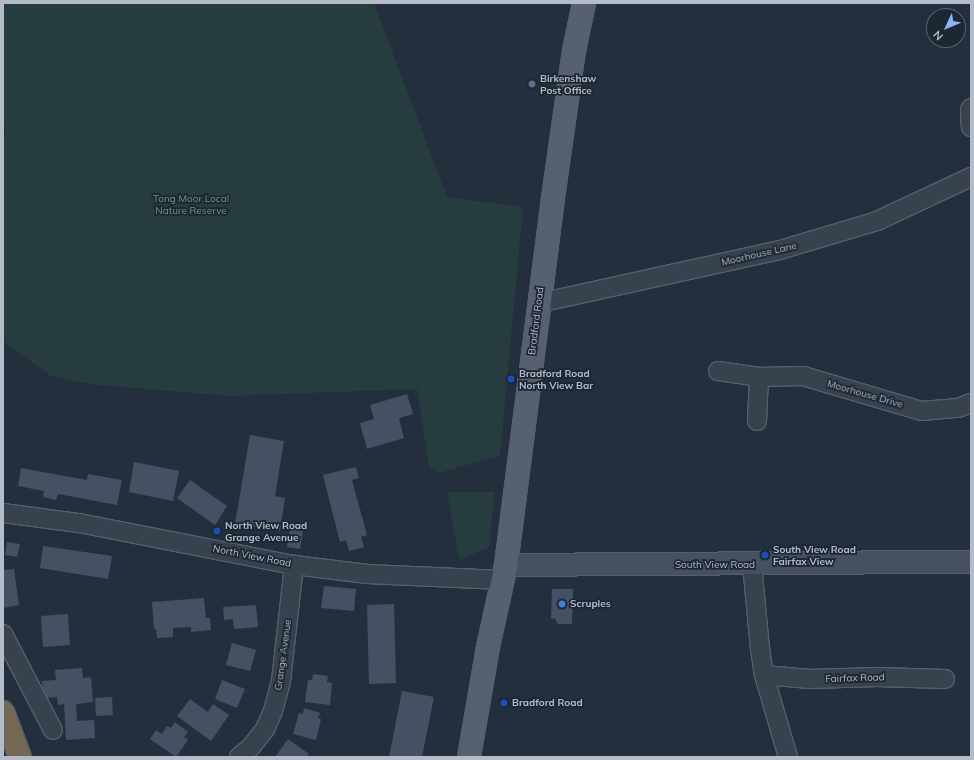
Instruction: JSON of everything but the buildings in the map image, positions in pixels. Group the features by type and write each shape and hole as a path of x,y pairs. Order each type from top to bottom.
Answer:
{"highway":[{"path":"3,712 20,757"}],"main road":[{"name":"Bradford Road","path":"469,757 488,647 505,573 539,302 574,50 584,3"}],"street":[{"path":"971,108 971,127"},
{"name":"Moorhouse Lane","path":"539,302 780,250 877,222 971,177"},
{"name":"Moorhouse Drive","path":"718,371 759,377 803,376 922,411 958,408 971,403"},
{"path":"757,421 759,377"},
{"name":"North View Road","path":"3,513 79,523 294,565 367,574 505,573"},
{"name":"South View Road","path":"505,573 752,564 971,562"},
{"path":"752,564 764,675 788,757"},
{"name":"Grange Avenue","path":"239,757 251,747 265,730 273,712 282,674 294,565"},
{"path":"3,634 53,730"},
{"name":"Fairfax Road","path":"764,675 810,679 877,677 945,679"}],"green space":[{"name":"Tong Moor Local Nature Reserve","path":"3,3 374,3 447,197 523,207 500,456 438,473 429,466 417,389 228,396 89,384 51,376 3,341 3,145 5,130 3,117"},
{"path":"447,492 495,492 489,547 459,560"}],"place":[{"name":"Birkenshaw Post Office","path":"532,84"},
{"name":"Bradford Road North View Bar","path":"511,379"},
{"name":"North View Road Grange Avenue","path":"217,531"},
{"name":"South View Road Fairfax View","path":"765,555"},
{"name":"Scruples","path":"562,604"},
{"name":"Bradford Road","path":"504,703"}]}
